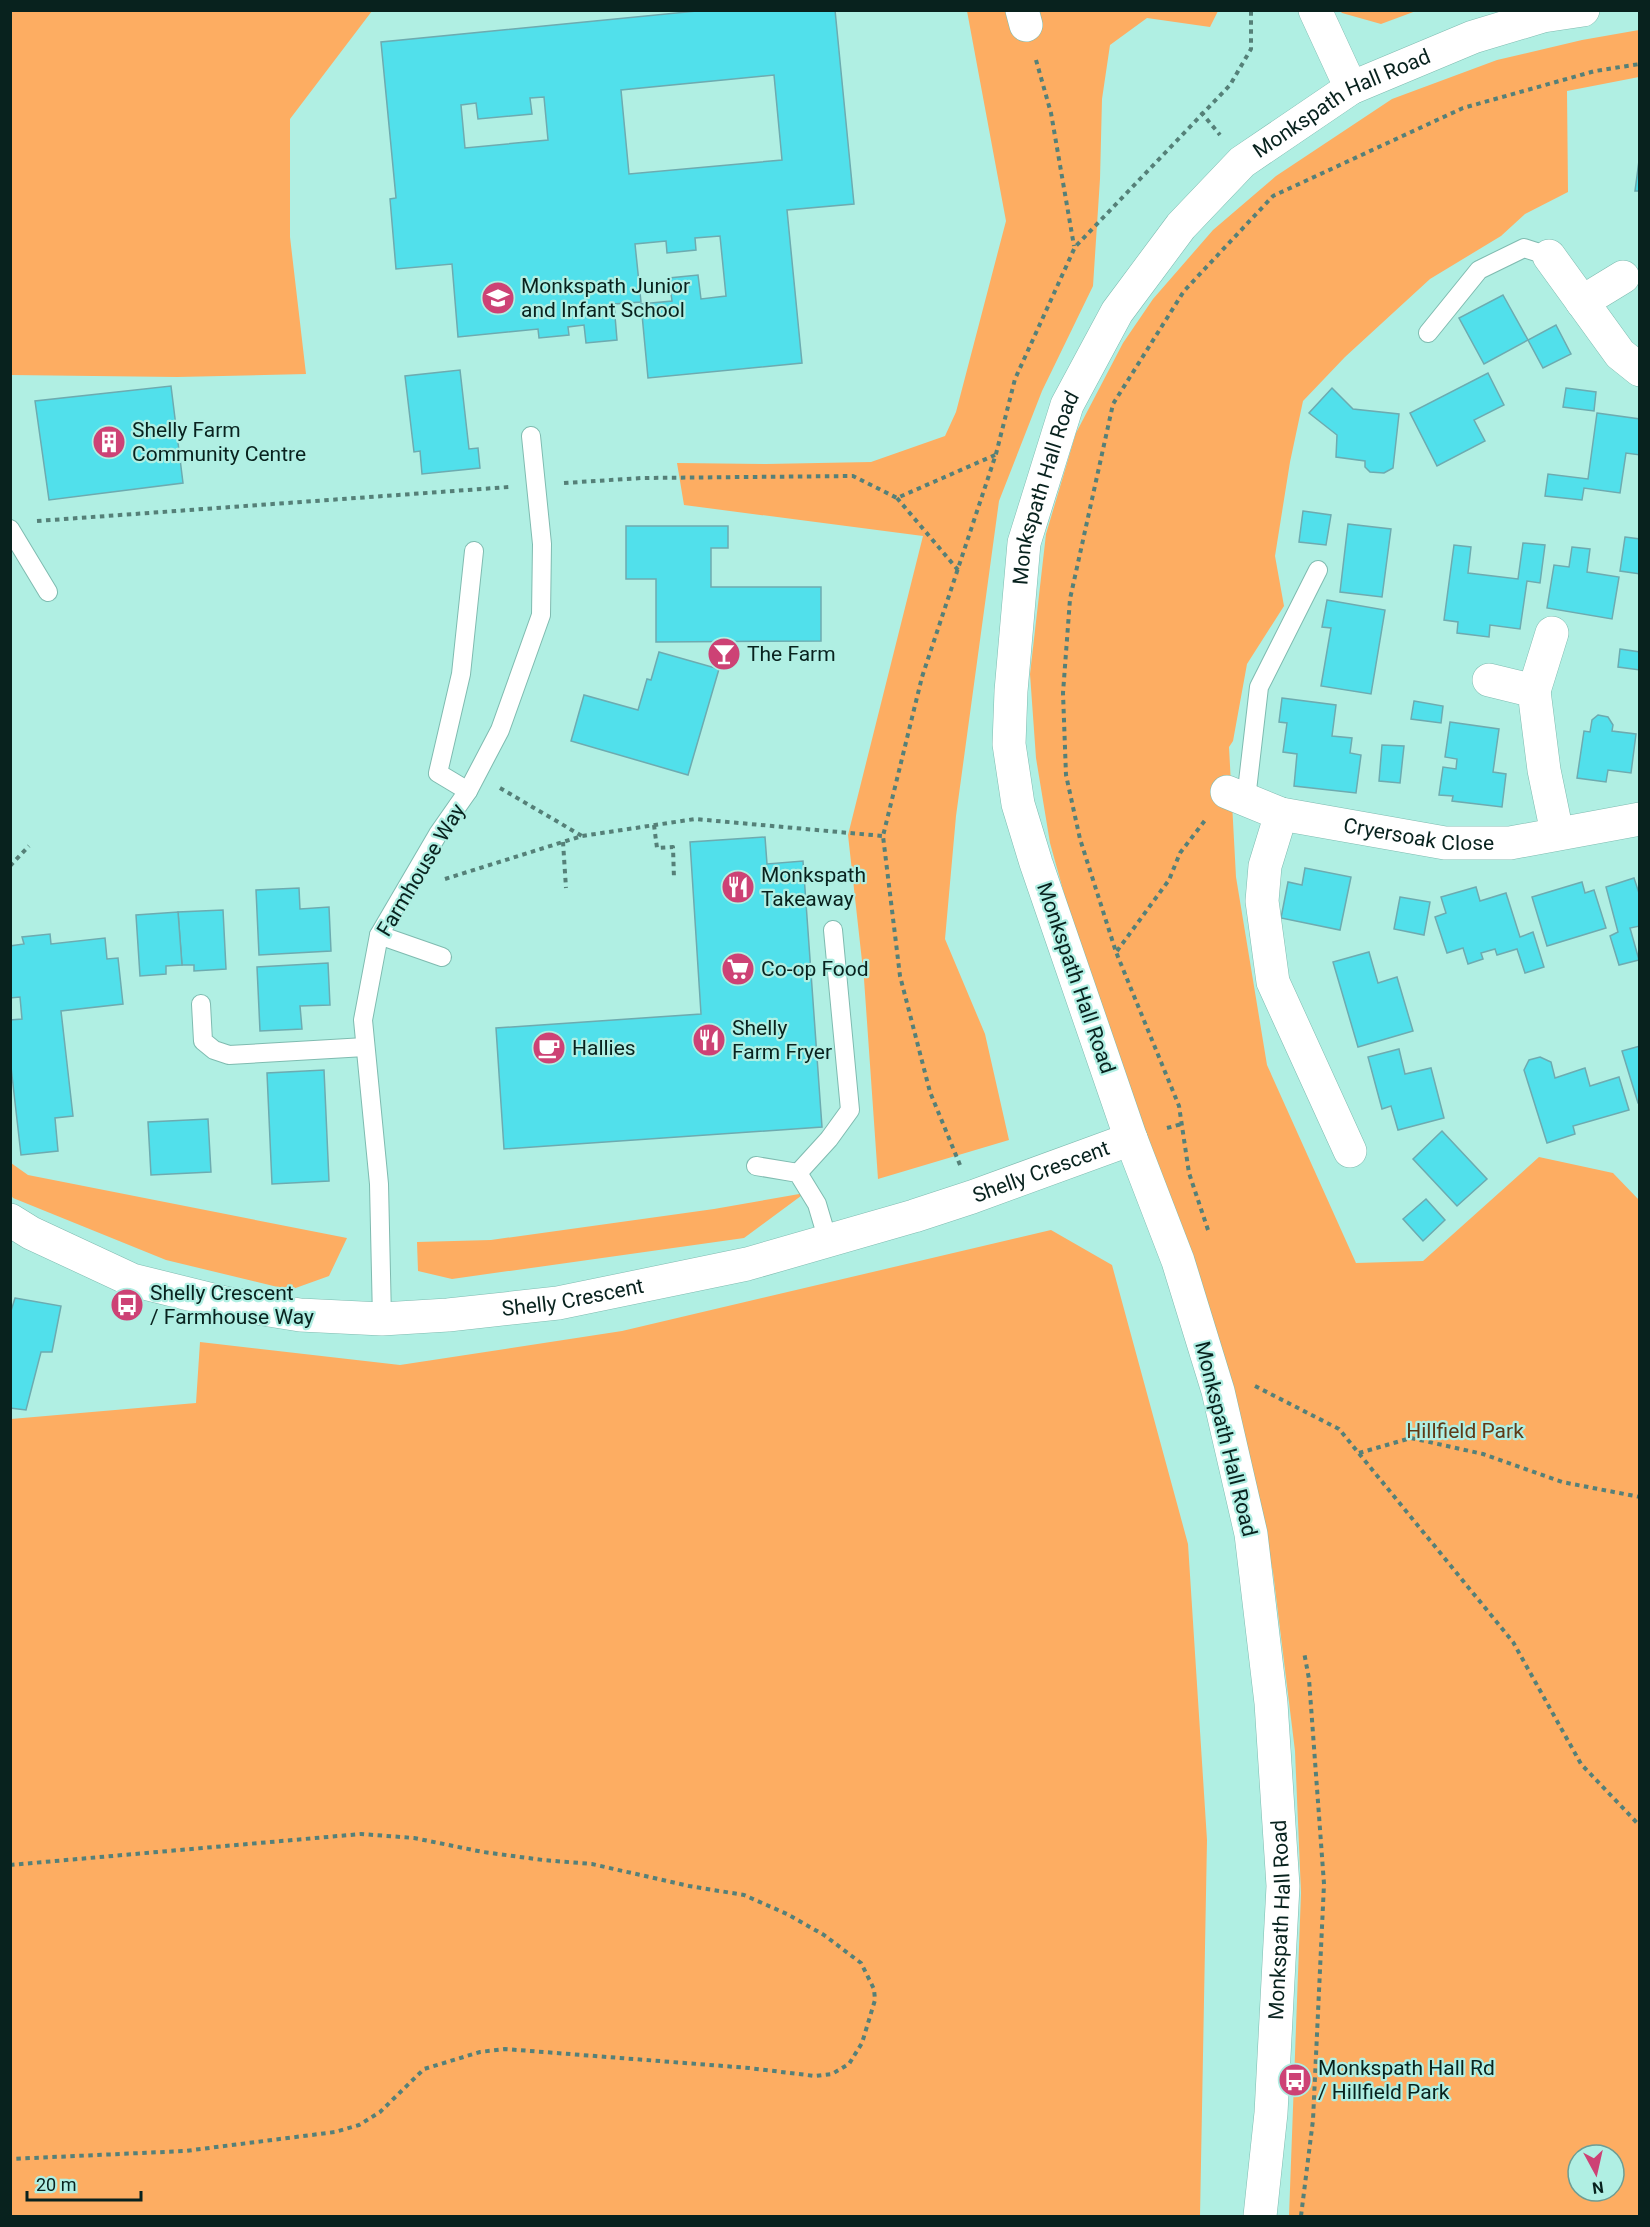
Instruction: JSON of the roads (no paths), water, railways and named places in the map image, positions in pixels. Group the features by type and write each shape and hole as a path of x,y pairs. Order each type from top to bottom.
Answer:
{"street":[{"path":"1315,10 1351,88"},
{"name":"Monkspath Hall Road","path":"1260,2217 1271,2113 1283,1886 1271,1703 1252,1546 1218,1390 1178,1261 1131,1139 1036,863 1018,804 1008,744 1024,543 1067,405 1117,312 1181,226 1242,162 1351,88 1473,37 1543,16 1583,10"},
{"path":"1549,256 1620,354 1640,369"},
{"path":"1582,302 1623,277"},
{"path":"1552,633 1534,691 1544,770 1557,833"},
{"path":"1489,680 1534,691"},
{"name":"Cryersoak Close","path":"1237,795 1281,813 1444,843 1510,843 1640,819"},
{"path":"1281,813 1264,866 1262,901 1273,982 1350,1151"},
{"name":"Shelly Crescent","path":"10,1220 31,1233 132,1280 225,1303 300,1315 382,1319 448,1315 558,1303 747,1264 972,1197 1131,1139"}],"lane":[{"path":"1428,333 1479,270 1524,248 1549,256"},
{"name":"Farmhouse Way","path":"382,1319 379,1184 363,1020 379,935 438,834 468,792 500,730 541,615 542,544 531,436"},
{"path":"10,529 48,592"},
{"path":"468,792 438,773 461,674 474,551"},
{"path":"1237,795 1259,687 1318,570"},
{"path":"798,1173 829,1139 850,1110 833,930"},
{"path":"379,935 442,957"},
{"path":"201,1004 203,1041 214,1050 229,1055 365,1047"},
{"path":"756,1166 798,1173 817,1204 828,1241"}],"place":[{"name":"Monkspath Junior and Infant School","path":"498,298"},
{"name":"Shelly Farm Community Centre","path":"109,442"},
{"name":"The Farm","path":"724,654"},
{"name":"Monkspath Takeaway","path":"738,887"},
{"name":"Co-op Food","path":"738,969"},
{"name":"Shelly Farm Fryer","path":"709,1040"},
{"name":"Hallies","path":"549,1048"},
{"name":"Shelly Crescent / Farmhouse Way","path":"127,1305"},
{"name":"Monkspath Hall Rd / Hillfield Park","path":"1295,2080"}],"park label":[{"name":"Hillfield Park","path":"1465,1431"}]}
